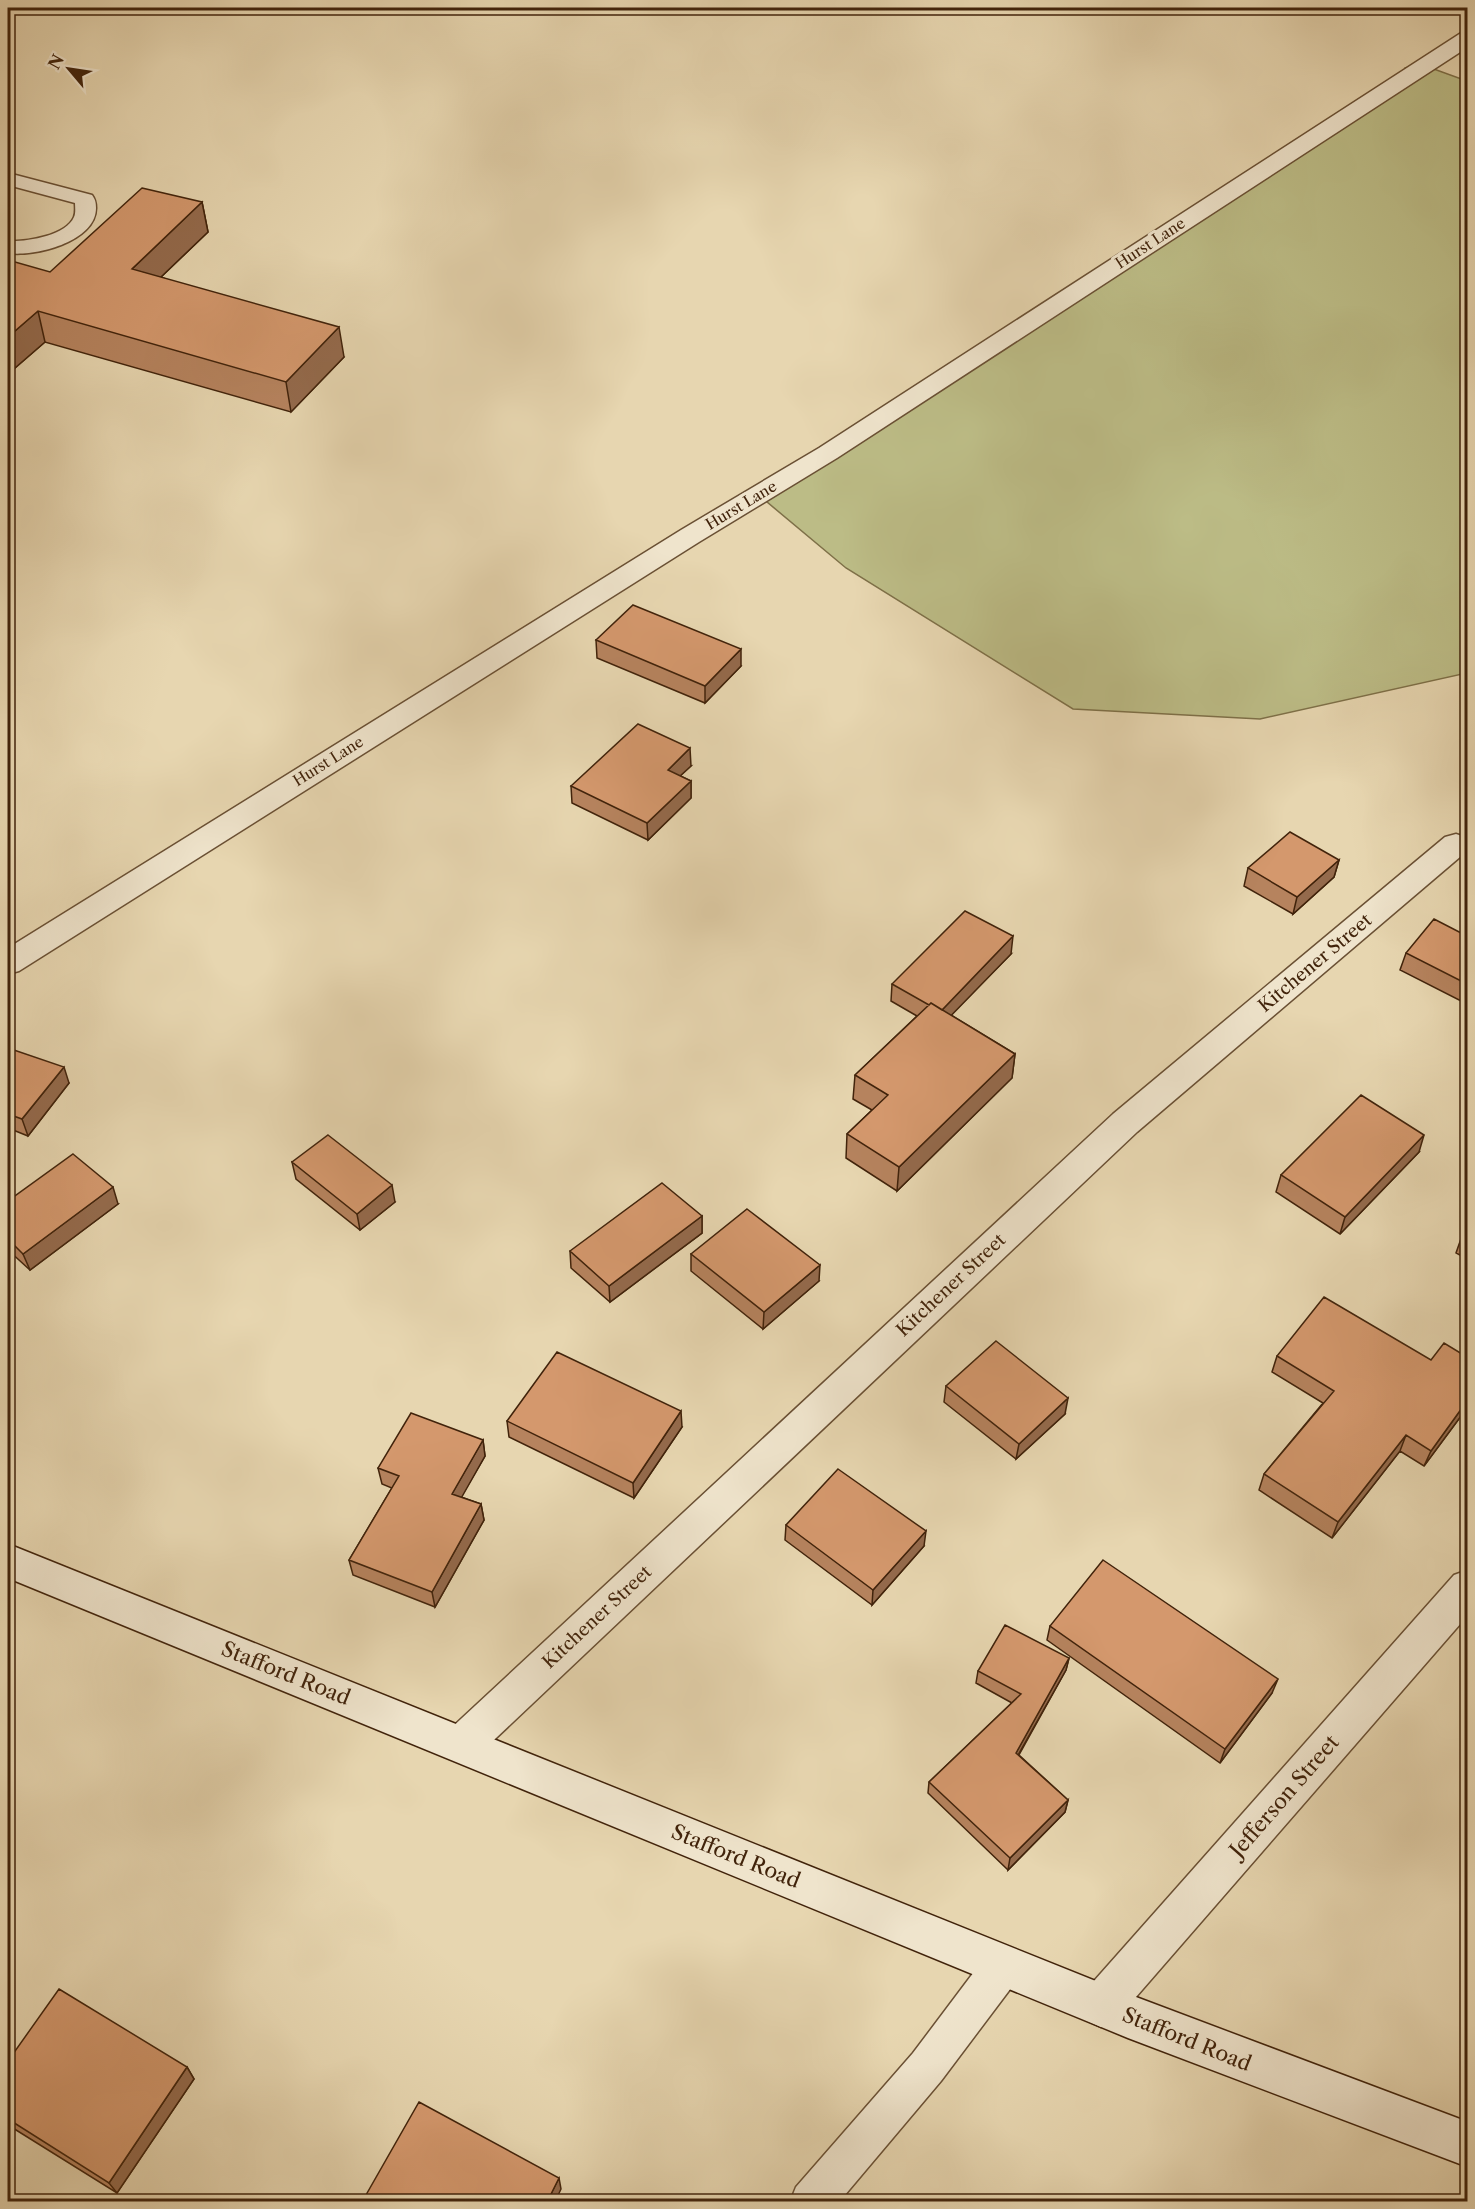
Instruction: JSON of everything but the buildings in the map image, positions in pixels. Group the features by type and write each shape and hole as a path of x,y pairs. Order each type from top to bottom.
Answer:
{"street":[{"name":"Hurst Lane","path":"8,963 680,542 828,453 1467,37"},
{"name":"Kitchener Street","path":"462,1744 1125,1123 1456,844"},
{"name":"Stafford Road","path":"8,1561 1003,1966 1390,2118 1467,2145"},
{"name":"Jefferson Street","path":"1101,2005 1467,1587"}],"lane":[{"path":"8,178 84,199 85,208 85,217 71,234 19,250 8,247"},
{"path":"811,2202 927,2067 1003,1966"}],"green space":[{"path":"1420,64 1467,81 1467,673 1260,719 1073,709 846,568 755,492 1212,198 1223,187 1229,186 1406,72 1405,68"}]}
